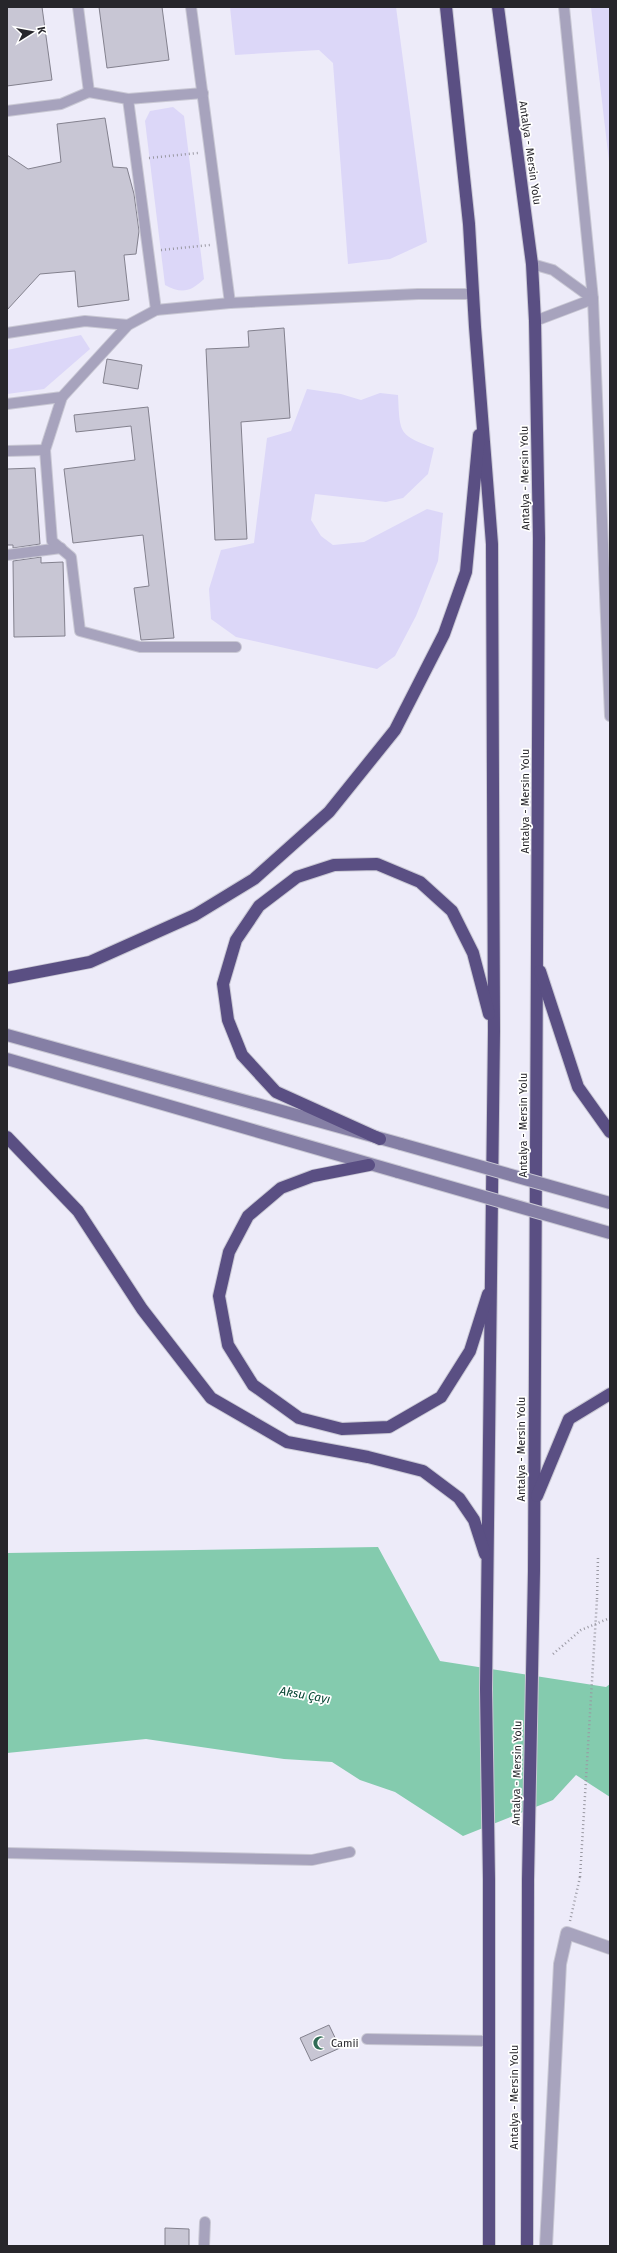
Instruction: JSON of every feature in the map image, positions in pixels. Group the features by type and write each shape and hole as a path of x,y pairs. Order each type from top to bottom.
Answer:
{"highway":[{"path":"446,7 469,224 492,544 494,1030 486,1689 489,1879 489,2246"},
{"name":"Antalya - Mersin Yolu","path":"498,7 532,264 535,320 540,538 534,1571 528,1880 527,2246"},
{"path":"7,978 90,962 195,915 254,879 329,812 395,730 444,634 466,572 482,393"},
{"path":"380,1138 276,1092 242,1056 228,1020 223,984 236,940 259,906 296,877 334,865 377,864 420,882 452,911 473,953 494,1030"},
{"path":"537,960 578,1087 610,1132"},
{"path":"7,1137 78,1211 142,1309 211,1398 287,1442 368,1456 423,1470 459,1498 474,1520 488,1562"},
{"path":"369,1165 314,1176 281,1188 248,1216 229,1252 220,1296 228,1345 253,1386 299,1418 342,1429 389,1427 441,1397 470,1351 492,1282"},
{"path":"534,1503 569,1419 610,1394"}],"main road":[{"path":"7,1035 610,1203"},
{"path":"7,1059 369,1165 610,1233"}],"street":[{"path":"546,2246 560,1964 567,1933 610,1948"}],"lane":[{"path":"78,7 88,92"},
{"path":"191,7 230,303"},
{"path":"564,7 594,299 610,716"},
{"path":"7,111 61,104 88,92 128,99 203,93"},
{"path":"128,99 156,310"},
{"path":"532,264 553,270 594,299"},
{"path":"236,647 140,647 80,631 71,557 52,541 45,450 62,397 128,325 156,310 230,303 418,294 473,294"},
{"path":"535,320 594,299"},
{"path":"7,333 86,321 128,325"},
{"path":"7,404 62,397"},
{"path":"7,451 45,450"},
{"path":"7,555 61,548"},
{"path":"7,1853 312,1860 350,1852"},
{"path":"366,2039 489,2041"},
{"path":"204,2246 205,2222"}],"path":[{"path":"136,159 210,152"},
{"path":"148,252 222,244"},
{"path":"567,1933 580,1877 597,1599 598,1557"},
{"path":"553,1654 581,1630 610,1618"}],"shaded area":[{"path":"230,7 396,7 427,242 390,259 348,264 333,63 319,50 235,55"},
{"path":"591,7 610,7 610,170"},
{"path":"173,107 184,116 204,279 194,287 186,290 176,290 165,285 145,121 150,111"},
{"path":"81,335 90,349 44,389 7,394 7,350"},
{"path":"307,389 341,394 361,400 380,393 398,395 399,417 403,431 413,440 434,448 428,474 403,498 386,502 315,494 311,520 321,536 333,545 364,542 427,509 443,513 438,561 416,616 395,656 377,669 236,637 211,619 209,589 221,550 254,543 267,438 291,431"}],"water":[{"name":"Aksu Çayı","path":"378,1547 440,1661 606,1687 610,1684 610,1797 576,1775 553,1800 463,1836 395,1792 360,1780 332,1762 284,1759 146,1739 7,1753 7,1553"}],"building":[{"path":"7,7 42,7 52,80 7,86"},
{"path":"99,7 162,7 169,60 107,68"},
{"path":"105,118 113,167 127,168 134,194 139,231 136,254 124,255 129,300 78,307 75,271 40,274 7,310 7,155 28,169 61,162 57,124"},
{"path":"284,328 290,418 241,422 247,539 215,540 206,349 249,347 248,331"},
{"path":"107,359 142,365 138,389 103,383"},
{"path":"148,407 174,638 141,640 134,588 149,586 143,535 73,543 64,469 135,460 131,426 76,432 74,415"},
{"path":"35,468 40,544 13,548 13,545 7,545 7,469"},
{"path":"41,557 41,563 63,562 65,636 14,637 13,561"},
{"name":"Camii","path":"329,2025 340,2048 311,2061 300,2038"},
{"path":"165,2228 189,2229 189,2246 165,2246"}],"place":[{"name":"Camii","path":"320,2043"}]}
